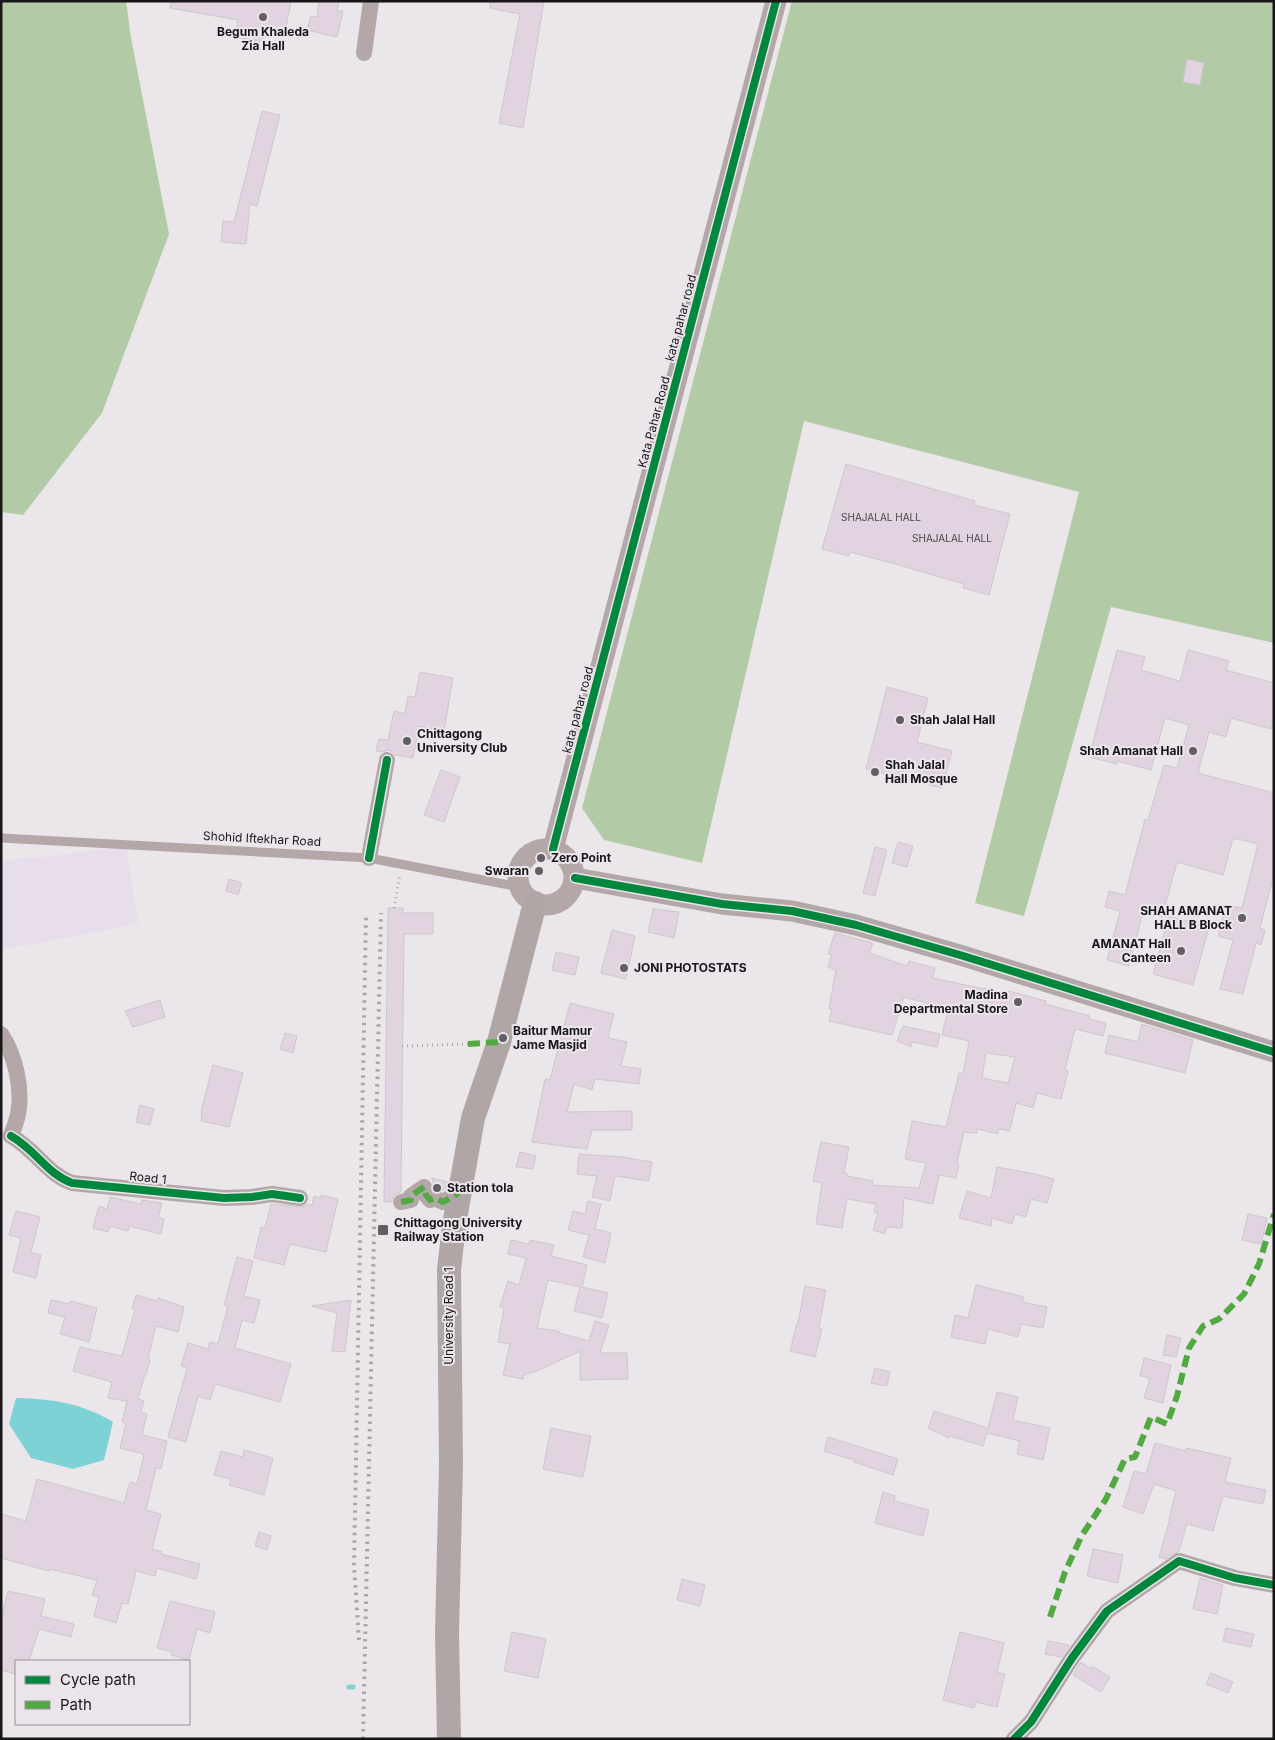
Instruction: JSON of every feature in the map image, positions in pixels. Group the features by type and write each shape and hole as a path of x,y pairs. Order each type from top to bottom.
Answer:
{"main road":[{"name":"University Road 1","path":"449,1739 447,1633 451,1464 449,1270 459,1193 473,1118 497,1048 528,895"}],"street":[{"path":"364,53 371,1"},
{"name":"kata pahar road","path":"562,815 776,1"},
{"name":"Kata Pahar Road","path":"553,849 776,1"},
{"path":"369,858 387,760"},
{"path":"544,848 553,849 567,856 575,878 573,887 562,901 544,905 528,895 518,879 519,870 522,861 528,854 544,848"},
{"path":"575,878 722,904 792,911 856,925 1016,972 1274,1052"},
{"path":"1,1034 9,1045 20,1092 18,1114 6,1137"},
{"name":"Road 1","path":"6,1137 30,1149 61,1179 72,1183 224,1198 272,1194 300,1198"},
{"path":"401,1202 411,1200 411,1196 424,1187 426,1195 430,1200 435,1198 443,1202 459,1193"},
{"path":"1014,1739 1031,1722 1072,1658 1106,1611 1179,1561 1235,1578 1274,1586"}],"lane":[{"name":"Shohid Iftekhar Road","path":"1,838 369,858 402,864 528,895"}],"path":[{"path":"394,908 402,864"},
{"path":"402,1046 468,1044"}],"shaded area":[{"path":"126,846 138,924 1,950 1,860 45,857"}],"green space":[{"path":"1,1 126,1 131,38 169,234 102,413 23,515 1,512"},
{"path":"792,1 1274,1 1274,643 1111,607 1024,916 975,903 1079,492 804,421 702,863 604,840 582,808"}],"water":[{"path":"16,1398 66,1403 90,1410 113,1422 104,1460 73,1469 31,1458 9,1424"}],"building":[{"name":"Begum Khaleda Zia Hall","path":"171,1 291,1 284,37 265,34 263,42 235,37 238,20 170,8"},
{"name":"Begum Khaleda Zia Hall","path":"319,1 339,1 337,11 343,11 337,37 307,30 311,16 317,17"},
{"path":"490,1 544,1 523,128 499,123 520,14 490,8"},
{"path":"1187,59 1204,63 1200,85 1183,82"},
{"path":"262,111 280,115 257,206 250,204 246,244 221,242 223,221 234,222"},
{"path":"846,464 975,501 974,505 1010,514 989,595 963,588 964,584 892,563 850,552 849,556 822,549"},
{"path":"1117,650 1145,657 1141,670 1180,681 1188,650 1229,661 1226,670 1274,683 1274,720 1271,729 1231,718 1226,737 1209,732 1198,773 1274,793 1274,874 1260,928 1265,930 1261,945 1256,943 1243,994 1220,989 1233,940 1218,936 1226,905 1242,908 1258,844 1233,838 1223,875 1177,862 1162,917 1143,912 1129,966 1107,960 1120,911 1105,907 1109,891 1125,895 1145,819 1148,820 1164,765 1177,768 1189,725 1165,718 1151,770 1117,761 1117,764 1089,757"},
{"name":"Chittagong University Club","path":"420,672 453,678 444,731 419,726 413,758 395,755 389,750 376,751 379,739 388,740 394,711 405,714 408,696 415,697"},
{"path":"887,687 928,698 917,742 952,751 942,788 866,769"},
{"path":"441,770 460,777 444,822 424,815"},
{"path":"898,842 913,846 907,867 892,863"},
{"path":"875,847 887,850 875,896 863,893"},
{"path":"229,879 242,883 238,895 226,891"},
{"name":"Chittagong University Railway Station","path":"388,908 403,908 403,913 433,913 433,934 404,934 401,1192 394,1195 391,1202 384,1202"},
{"path":"653,909 679,912 674,938 648,932"},
{"name":"AMANAT Hall Canteen","path":"1169,916 1209,927 1193,985 1153,974"},
{"path":"612,930 635,936 626,979 601,973"},
{"path":"835,933 873,943 869,953 907,966 909,961 935,968 933,978 984,989 1008,993 1009,991 1046,1001 1045,1004 1090,1016 1089,1019 1106,1023 1103,1036 1075,1029 1065,1070 1068,1071 1061,1099 1037,1093 1033,1108 1016,1103 1010,1131 999,1129 998,1134 977,1129 977,1133 964,1132 957,1163 959,1164 956,1178 939,1175 933,1204 904,1198 902,1228 887,1227 885,1234 873,1230 878,1213 874,1212 876,1204 847,1199 842,1228 816,1224 822,1183 813,1181 821,1142 849,1147 844,1173 847,1173 847,1176 873,1181 872,1185 919,1188 926,1163 905,1159 912,1121 946,1127 959,1073 963,1074 969,1041 942,1035 948,1009 904,997 892,1035 829,1021 832,1009 829,1009 836,970 828,967 832,955 828,954","holes":["986,1053 1015,1057 1008,1083 982,1078"]},
{"path":"556,952 579,957 575,975 552,970"},
{"path":"160,1000 165,1017 133,1027 125,1011"},
{"path":"570,1003 614,1014 608,1038 627,1042 621,1066 641,1069 639,1084 595,1079 592,1090 574,1084 567,1112 632,1111 632,1130 592,1130 587,1149 532,1142 545,1079 550,1080"},
{"path":"1142,1024 1193,1040 1185,1073 1105,1053 1109,1035 1138,1042"},
{"path":"903,1026 940,1034 937,1047 912,1042 911,1047 897,1041"},
{"path":"285,1033 297,1036 293,1053 280,1049"},
{"path":"213,1065 243,1073 229,1127 201,1121 202,1108"},
{"path":"140,1105 154,1109 150,1125 136,1122"},
{"path":"520,1152 536,1156 533,1169 516,1167"},
{"path":"579,1154 622,1157 652,1162 649,1181 615,1176 610,1201 592,1197 597,1176 577,1174"},
{"path":"997,1167 1054,1179 1047,1203 1031,1199 1026,1217 1015,1214 1012,1224 992,1218 991,1226 959,1218 967,1191 991,1198"},
{"path":"432,1178 447,1182 443,1191 435,1188"},
{"path":"321,1195 338,1199 326,1252 290,1244 284,1265 254,1258 261,1227 265,1228 271,1204 303,1207 308,1204 312,1205 314,1196 321,1198"},
{"path":"110,1197 141,1204 142,1200 162,1203 158,1217 164,1219 161,1234 129,1226 128,1231 110,1226 108,1232 93,1228 99,1206 107,1209"},
{"path":"588,1201 601,1204 595,1229 611,1233 605,1263 583,1257 589,1235 568,1230 573,1211 585,1214"},
{"path":"16,1211 40,1217 31,1252 41,1255 36,1278 13,1272 21,1238 9,1235"},
{"path":"1248,1214 1267,1218 1261,1244 1242,1240"},
{"path":"511,1240 529,1244 530,1240 554,1245 551,1256 587,1265 582,1287 608,1293 602,1318 574,1311 580,1287 548,1280 537,1328 559,1331 559,1333 589,1341 595,1321 609,1325 600,1353 627,1353 628,1379 580,1380 580,1351 524,1375 523,1379 503,1375 510,1344 498,1342 504,1308 500,1307 508,1281 519,1285 526,1258 508,1254"},
{"path":"237,1257 253,1261 244,1296 260,1300 254,1323 242,1320 235,1348 291,1364 280,1402 215,1384 210,1400 198,1396 186,1442 168,1437 187,1368 181,1366 188,1343 208,1349 210,1342 218,1344 228,1306 224,1305"},
{"path":"976,1285 1024,1297 1022,1302 1047,1307 1043,1328 1021,1324 1018,1337 988,1329 985,1344 951,1337 955,1315 968,1318"},
{"path":"805,1286 826,1290 819,1328 822,1329 815,1357 790,1351"},
{"path":"136,1295 157,1301 158,1298 184,1307 178,1332 156,1326 148,1359 150,1360 138,1399 144,1401 141,1412 147,1414 142,1435 167,1441 161,1469 156,1468 146,1510 161,1514 152,1549 162,1552 161,1554 200,1564 196,1579 157,1568 155,1576 136,1571 128,1604 122,1603 116,1623 94,1616 99,1597 92,1595 97,1580 49,1569 49,1571 1,1558 1,1514 26,1521 37,1479 124,1503 130,1482 137,1484 144,1454 120,1448 126,1423 122,1422 127,1401 108,1398 112,1382 73,1371 80,1347 122,1356 135,1309 132,1308"},
{"path":"51,1300 69,1304 70,1301 97,1308 89,1342 60,1334 65,1317 48,1313"},
{"path":"351,1300 345,1352 332,1351 337,1313 312,1306"},
{"path":"1167,1335 1181,1338 1176,1357 1163,1355"},
{"path":"1144,1358 1171,1365 1163,1403 1144,1398 1150,1378 1140,1376"},
{"path":"875,1368 890,1372 887,1386 871,1383"},
{"path":"997,1392 1018,1397 1013,1420 1050,1428 1043,1460 1017,1454 1020,1441 987,1433 983,1446 950,1436 949,1438 928,1428 934,1411 988,1428"},
{"path":"551,1428 591,1436 583,1477 543,1469"},
{"path":"828,1437 898,1459 893,1475 824,1451"},
{"path":"1155,1443 1186,1451 1186,1448 1231,1458 1225,1482 1266,1490 1263,1504 1223,1496 1213,1531 1187,1524 1179,1551 1165,1559 1159,1557 1176,1491 1154,1484 1143,1514 1123,1507 1134,1471 1146,1474"},
{"path":"244,1450 273,1458 264,1495 229,1485 231,1479 214,1475 221,1451 243,1457"},
{"path":"883,1492 895,1496 894,1501 929,1510 923,1536 875,1523"},
{"path":"259,1532 271,1536 267,1550 255,1546"},
{"path":"1093,1549 1123,1555 1118,1583 1087,1576"},
{"path":"1200,1578 1223,1585 1217,1614 1193,1609"},
{"path":"682,1579 705,1585 700,1606 677,1600"},
{"path":"8,1591 45,1599 41,1616 74,1624 71,1637 39,1629 29,1660 15,1660 15,1674 1,1670 1,1620"},
{"path":"170,1601 215,1612 210,1633 197,1629 189,1660 171,1655 172,1652 157,1648"},
{"path":"1226,1628 1254,1634 1251,1647 1223,1641"},
{"path":"512,1632 546,1639 538,1678 504,1671"},
{"path":"960,1632 1004,1643 997,1672 1005,1674 997,1707 976,1702 974,1708 943,1700"},
{"path":"1048,1641 1069,1645 1061,1657 1045,1654"},
{"path":"1081,1662 1091,1669 1092,1666 1110,1677 1101,1692 1073,1675"},
{"path":"1211,1673 1233,1682 1228,1693 1206,1684"}],"railway":[{"path":"359,1640 354,1566 366,913"},
{"path":"363,1739 381,913"}],"marked path":[{"path":"468,1044 499,1042"},
{"path":"401,1202 411,1200 411,1196 424,1187 426,1195 430,1200 435,1198 443,1202 459,1193"},
{"path":"1050,1617 1065,1572 1082,1535 1106,1499 1125,1459 1135,1457 1151,1417 1167,1424 1177,1396 1189,1348 1203,1326 1219,1319 1244,1294 1259,1264 1274,1214"}],"cycle path":[{"path":"553,849 776,1"},
{"path":"369,858 387,760"},
{"path":"575,878 722,904 792,911 856,925 960,955 1274,1052"},
{"path":"11,1136 28,1148 55,1174 72,1183 224,1198 272,1194 300,1198"},
{"path":"1014,1739 1031,1722 1072,1658 1107,1611 1179,1561 1235,1578 1274,1585"}],"place":[{"name":"Begum Khaleda Zia Hall","path":"263,17"},
{"name":"Shah Jalal Hall","path":"900,720"},
{"name":"Chittagong University Club","path":"407,741"},
{"name":"Shah Amanat Hall","path":"1193,751"},
{"name":"Shah Jalal Hall Mosque","path":"875,772"},
{"name":"Zero Point","path":"541,858"},
{"name":"Swaran","path":"539,871"},
{"name":"SHAH AMANAT HALL B Block","path":"1242,918"},
{"name":"AMANAT Hall Canteen","path":"1181,951"},
{"name":"JONI PHOTOSTATS","path":"624,968"},
{"name":"Madina Departmental Store","path":"1018,1002"},
{"name":"Baitur Mamur Jame Masjid","path":"503,1038"},
{"name":"Station tola","path":"437,1188"},
{"name":"Chittagong University Railway Station","path":"383,1230"}]}
